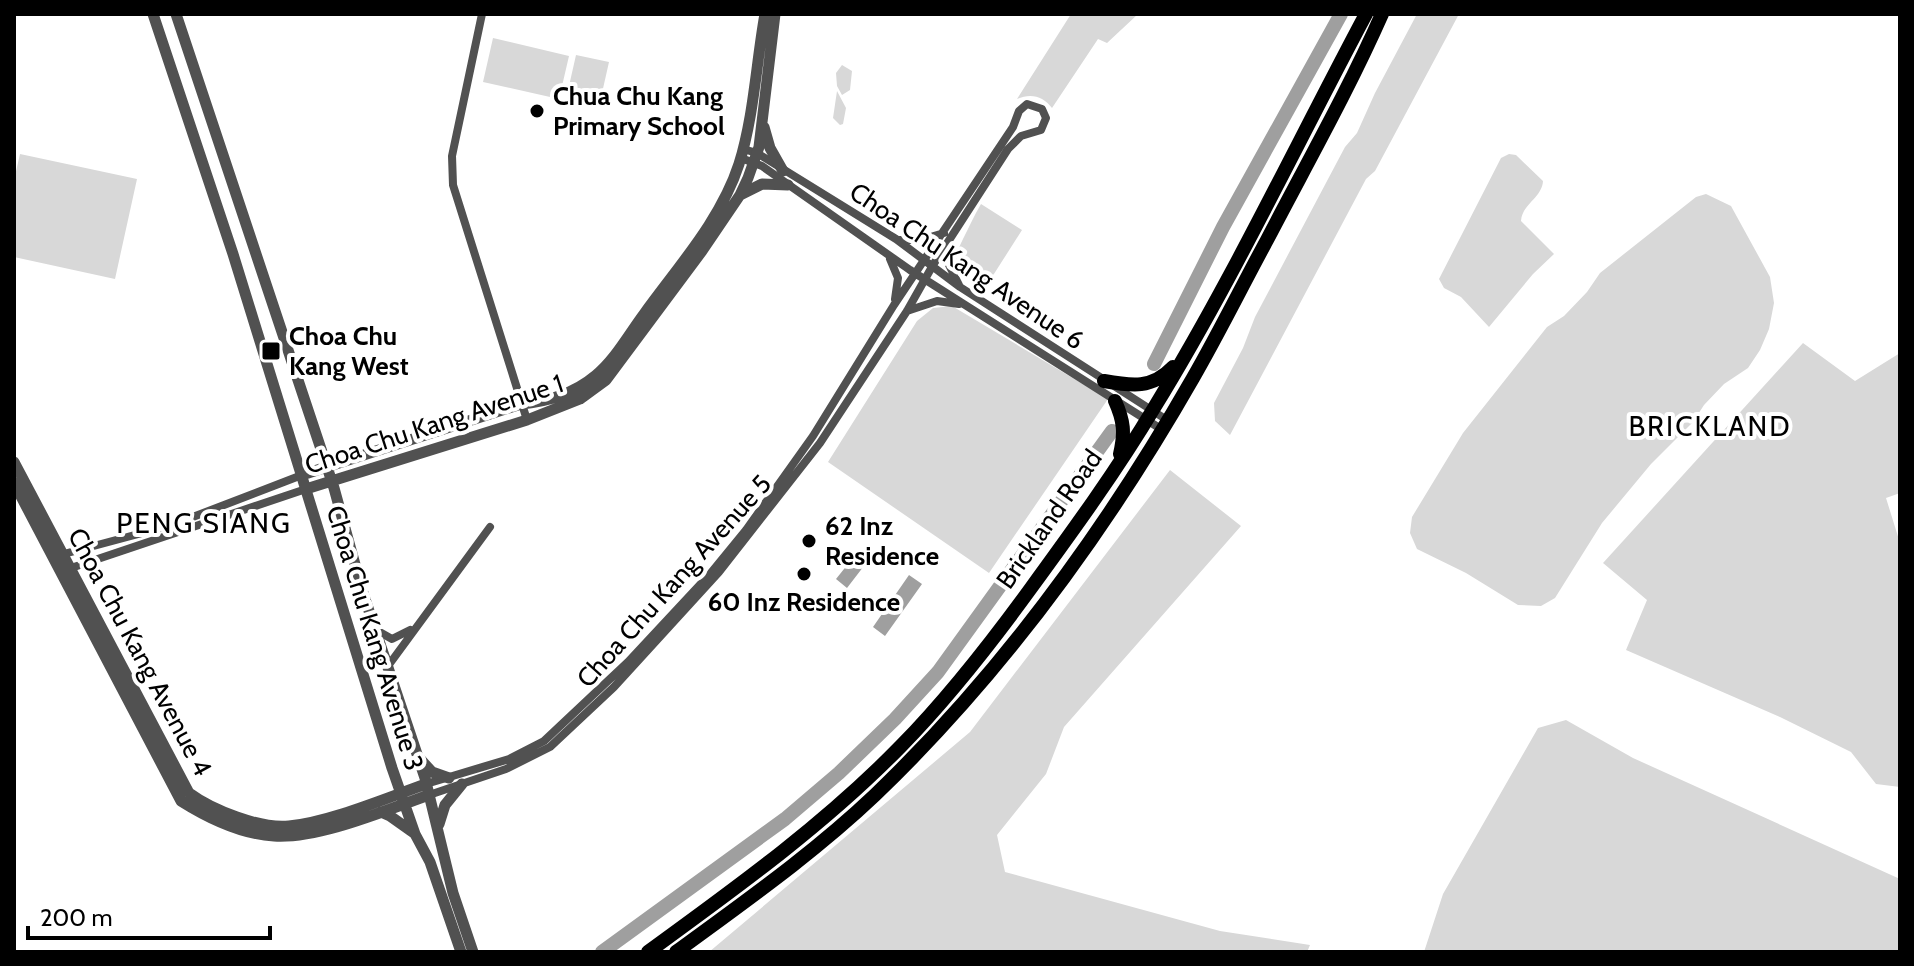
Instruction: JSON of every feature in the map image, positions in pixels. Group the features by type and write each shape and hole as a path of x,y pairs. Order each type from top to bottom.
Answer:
{"main road":[{"name":"Brickland Road","path":"648,952 763,869 901,747 974,666 1085,515 1150,416 1190,347 1366,14"},
{"name":"Brickland Road","path":"676,952 769,884 862,806 951,717 1051,595 1193,379 1349,86 1382,14"},
{"path":"1104,381 1128,386 1153,383 1164,377 1190,347"},
{"path":"1115,401 1125,434 1117,466"}],"street":[{"name":"Choa Chu Kang Avenue 3","path":"153,14 302,475 392,768 415,834 430,862 461,952"},
{"name":"Choa Chu Kang Avenue 3","path":"176,14 327,467 374,627 428,790 453,893 473,952"},
{"path":"482,14 451,173 527,420"},
{"name":"Choa Chu Kang Avenue 1","path":"58,556 172,525 302,475 521,404 536,403 567,393 595,376 710,221 732,182 742,154 753,99 765,14"},
{"name":"Choa Chu Kang Avenue 1","path":"66,570 306,489 527,420 580,399 606,380 740,195 756,157 775,14"},
{"path":"753,99 761,97 765,91"},
{"path":"929,262 947,236 1008,149 1021,136 1037,133 1044,126 1044,113 1038,105 1027,104 1019,111 1013,127 947,236 949,265 960,287"},
{"path":"762,118 770,148 783,171"},
{"name":"Choa Chu Kang Avenue 6","path":"742,154 756,157 783,171 896,239 941,274 1104,381 1164,425"},
{"name":"Choa Chu Kang Avenue 6","path":"756,157 788,185 925,280 1115,401 1150,416"},
{"path":"740,195 762,184 788,185"},
{"path":"896,239 920,240 947,236"},
{"path":"887,255 898,278 894,305"},
{"name":"Choa Chu Kang Avenue 5","path":"763,512 841,394 894,305 916,274 929,262"},
{"name":"Choa Chu Kang Avenue 5","path":"403,799 428,790 462,784 544,741 608,681 710,574 820,443 907,311 925,280 929,262"},
{"path":"907,311 937,301 964,304"},
{"name":"Choa Chu Kang Avenue 4","path":"14,462 58,556"},
{"name":"Choa Chu Kang Avenue 4","path":"14,483 66,570 181,801 228,825 271,836 315,832 403,799"},
{"path":"387,667 490,527"},
{"path":"374,627 383,636 392,639 417,625"},
{"path":"415,749 423,764 432,772 449,778"},
{"path":"392,768 392,778 378,807 415,834"},
{"name":"Choa Chu Kang Avenue 5","path":"428,790 449,778 493,769"},
{"path":"438,828 445,805 462,784"}],"shaded area":[{"path":"1071,14 1154,14 1137,15 1107,43 1098,39 1052,108 1036,97 1017,99"},
{"path":"1417,14 1459,14 1375,171 1366,179 1230,435 1215,421 1214,403 1243,348 1255,317 1345,147 1357,133"},
{"path":"493,38 569,56 559,99 483,82"},
{"path":"576,55 609,62 602,93 569,86"},
{"path":"842,65 852,71 850,90 842,95 837,86 836,73"},
{"path":"837,91 846,108 843,124 840,125 833,118"},
{"path":"20,154 137,179 115,279 14,257 14,180"},
{"path":"1516,155 1543,181 1521,221 1554,254 1489,327 1461,297 1444,288 1439,279 1501,158"},
{"path":"1706,194 1731,206 1770,277 1774,303 1769,329 1748,368 1724,384 1693,422 1651,464 1602,523 1555,598 1541,606 1518,605 1466,573 1417,549 1410,533 1412,517 1463,433 1547,327 1564,316 1600,273 1696,197"},
{"path":"981,204 1022,230 985,288 962,273 956,264 958,250"},
{"path":"952,306 1108,399 989,573 828,462 917,321 933,308"},
{"path":"1803,343 1855,381 1900,353 1900,493 1886,498 1900,543 1900,787 1876,784 1851,752 1780,717 1626,650 1647,600 1603,563"},
{"path":"1170,470 1241,526 1064,727 1046,774 997,835 1005,872 1220,931 1310,945 1307,952 709,952 970,732"},
{"path":"856,554 867,562 847,588 836,579"},
{"path":"909,575 922,584 885,636 873,627"},
{"path":"1566,720 1633,758 1900,879 1900,952 1424,952 1443,894 1538,728"}],"waterway":[{"path":"1154,364 1223,227 1341,14"},
{"path":"602,952 785,819 895,719 938,672 1112,431"}],"place":[{"name":"Chua Chu Kang Primary School","path":"537,111"},
{"name":"Choa Chu Kang West","path":"271,351"},
{"name":"62 Inz Residence","path":"809,541"},
{"name":"60 Inz Residence","path":"804,574"}],"district":[{"name":"BRICKLAND","path":"1710,426"},
{"name":"PENG SIANG","path":"204,523"}]}
